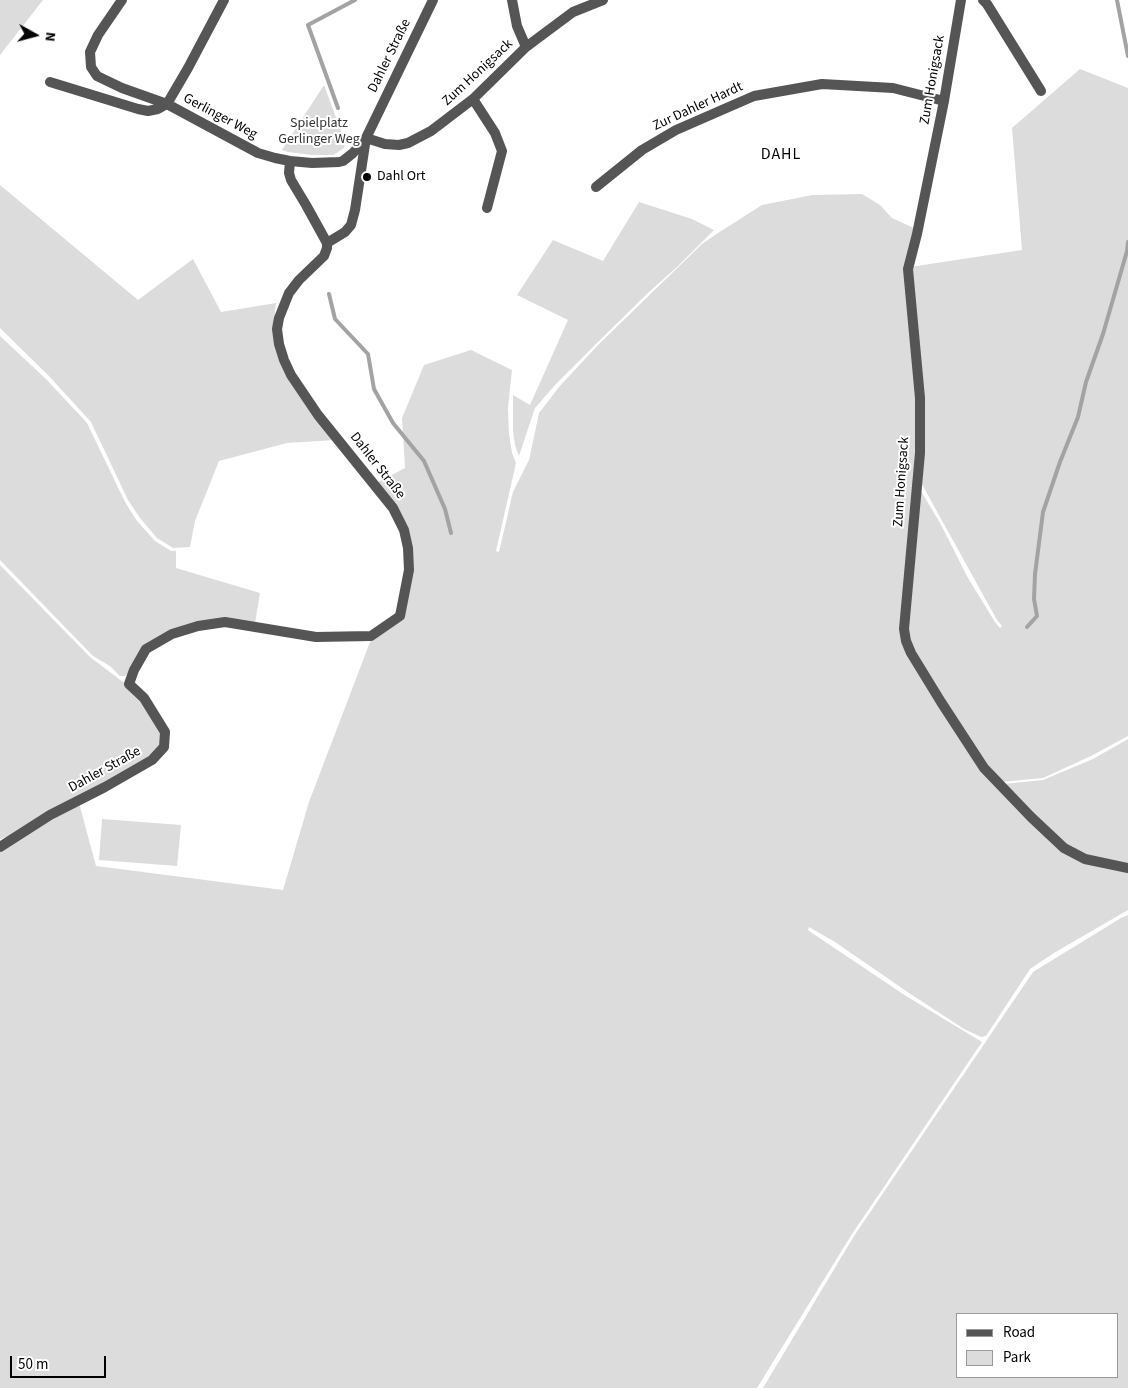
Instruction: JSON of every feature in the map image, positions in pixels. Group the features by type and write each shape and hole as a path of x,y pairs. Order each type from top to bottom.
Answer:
{"street":[{"name":"Gerlinger Weg","path":"122,0 98,35 90,52 91,67 97,76 122,88 167,104 258,153 290,161 320,163 343,161 366,138"},
{"path":"167,104 224,0"},
{"name":"Dahler Straße","path":"0,847 50,815 152,760 164,747 165,732 144,698 129,684 134,670 146,649 172,634 198,626 225,622 316,637 371,636 400,616 408,570 408,548 404,530 393,508 318,415 291,374 279,344 277,329 279,318 289,294 299,280 324,256 328,248 327,242 346,232 351,225 366,138 432,0"},
{"path":"512,0 516,26 526,47"},
{"name":"Zum Honigsack","path":"366,138 385,144 399,145 408,143 431,131 473,99 526,47 573,12 603,0"},
{"name":"Zum Honigsack","path":"961,0 944,101 908,269 920,398 920,453 904,629 906,641 911,653 941,702 984,768 1030,817 1064,848 1085,859 1128,868"},
{"path":"983,0 1041,91"},
{"name":"Gerlinger Weg","path":"50,82 148,111 158,110 167,104"},
{"name":"Zur Dahler Hardt","path":"596,187 642,150 676,130 754,96 822,84 893,88 944,101"},
{"path":"473,99 495,133 502,152 487,208"},
{"path":"290,161 289,173 291,180 327,242"}],"green space":[{"path":"0,0 43,0 0,55"},
{"path":"1080,69 1128,88 1128,736 1091,756 1043,778 1001,782 988,768 913,651 907,629 918,486 940,523 968,578 995,622 1000,628 1002,626 919,479 910,267 1022,250 1012,128"},
{"name":"Spielplatz Gerlinger Weg","path":"324,85 345,142 344,148 333,155 312,155 282,150"},
{"path":"0,185 138,300 193,259 221,312 276,303 273,329 280,359 335,440 287,443 219,461 195,521 190,547 173,548 157,538 128,500 91,422 49,376 0,328"},
{"path":"862,194 880,205 892,218 916,229 906,270 918,399 917,455 902,630 983,770 1063,850 1128,871 1128,910 1030,969 986,1036 981,1037 964,1029 835,942 809,927 808,930 815,935 906,996 982,1042 852,1234 757,1388 0,1388 0,850 79,803 96,866 283,890 309,802 370,642 404,617 411,546 376,483 405,468 402,418 424,365 471,350 512,370 508,408 509,434 512,453 516,463 496,551 499,552 513,492 529,460 539,413 559,387 598,345 702,244 762,205 812,195"},
{"path":"639,202 692,219 714,230 596,344 535,408 519,456 513,431 513,395 530,405 568,320 517,295 553,240 603,261"},
{"path":"0,336 47,380 87,423 125,502 137,521 155,541 171,551 176,551 176,568 260,593 255,623 170,632 125,676 120,676 110,666 93,656 0,560"},
{"path":"0,565 90,657 142,699 162,732 162,746 151,759 9,836 0,839"},
{"path":"1128,739 1128,866 1085,857 1065,845 1004,784 1043,780 1093,759"},
{"path":"102,819 181,825 177,866 99,860"},
{"path":"1128,915 1128,1388 763,1388 854,1236 1033,972"}],"waterway":[{"path":"338,108 308,25 355,0"},
{"path":"1117,0 1128,56"},
{"path":"1027,627 1037,616 1034,599 1035,574 1043,512 1078,417 1086,382 1103,334 1128,242"},
{"path":"329,294 335,319 368,354 374,389 393,423 424,461 445,509 451,533"}],"place":[{"name":"Dahl Ort","path":"367,177"}],"district":[{"name":"DAHL","path":"781,155"}]}
